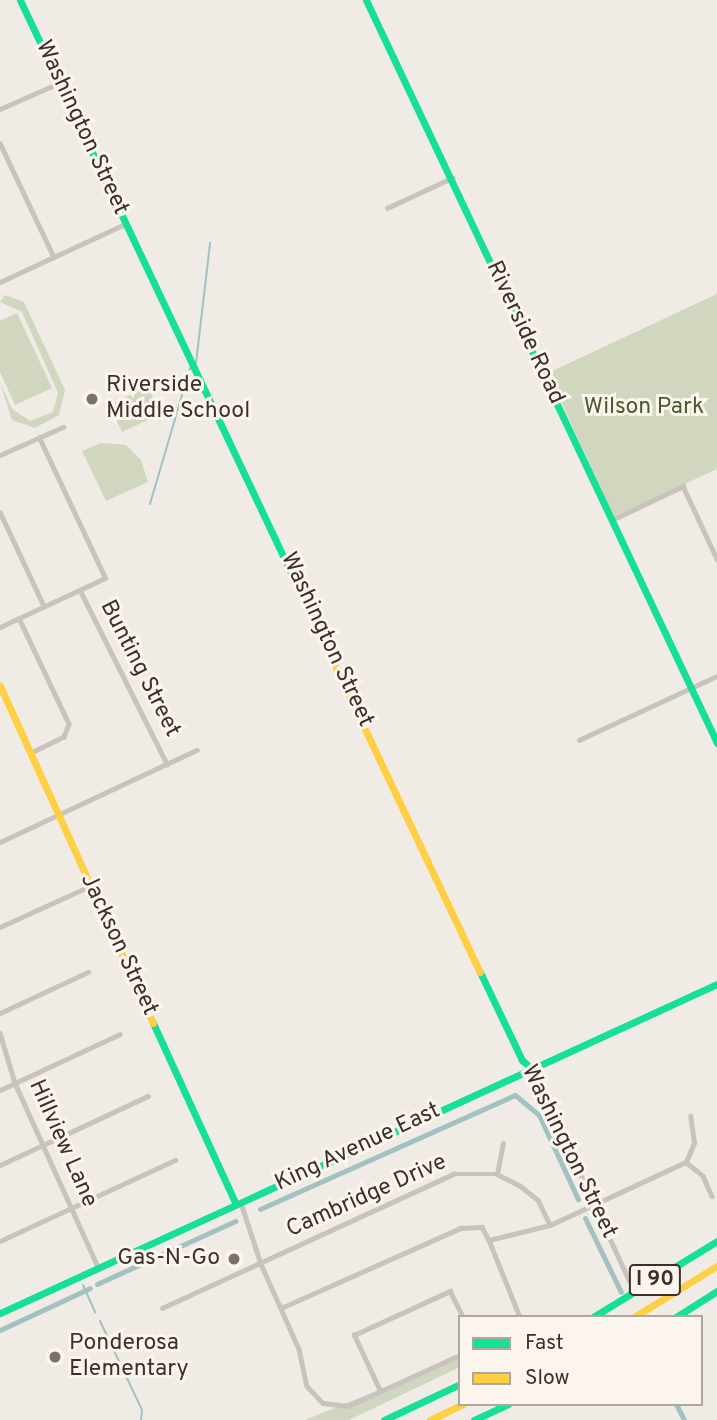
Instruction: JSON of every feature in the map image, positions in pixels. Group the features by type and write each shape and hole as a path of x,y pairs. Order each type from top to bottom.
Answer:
{"main road":[{"name":"Washington Street","path":"20,0 522,1060 531,1068"},
{"name":"Riverside Road","path":"366,0 717,743"},
{"name":"Jackson Street","path":"0,687 238,1203"},
{"name":"King Avenue East","path":"0,1313 717,984"},
{"name":"I 90","path":"596,1315 717,1241"},
{"name":"I 90","path":"637,1315 717,1266"},
{"path":"679,1315 717,1291"},
{"path":"384,1420 458,1385"},
{"path":"430,1420 459,1406"},
{"path":"474,1420 505,1406"}],"street":[{"path":"0,109 60,83"},
{"path":"0,143 54,257"},
{"path":"387,208 452,178"},
{"path":"0,282 126,223"},
{"path":"0,456 63,427"},
{"path":"0,627 105,578 39,438"},
{"path":"612,520 683,486 717,559"},
{"path":"0,512 44,607"},
{"name":"Bunting Street","path":"80,590 167,764"},
{"path":"19,618 69,724 64,737 31,753"},
{"path":"579,740 717,676"},
{"path":"0,842 196,750"},
{"path":"0,927 90,886"},
{"path":"0,1013 88,972"},
{"name":"Hillview Lane","path":"0,1032 15,1083 98,1267"},
{"path":"0,1090 120,1034"},
{"name":"Washington Street","path":"531,1068 629,1280"},
{"path":"0,1165 148,1096"},
{"path":"489,1240 550,1225 686,1162 694,1143 690,1116"},
{"path":"503,1144 497,1174 538,1200 550,1225"},
{"path":"0,1241 175,1160"},
{"path":"686,1162 703,1176 712,1196"},
{"name":"Cambridge Drive","path":"162,1308 395,1201 453,1171 497,1174"},
{"path":"394,1195 395,1201"},
{"name":"Jackson Street","path":"238,1203 281,1308 307,1386 314,1397 335,1406 380,1391"},
{"path":"281,1308 461,1228 482,1227 519,1315"},
{"path":"458,1356 380,1391 354,1335 450,1291 462,1315"}],"green space":[{"name":"Wilson Park","path":"717,294 717,469 614,517 548,373"},
{"path":"5,295 24,302 65,390 59,415 35,428 12,420 0,382 12,409 30,421 53,412 58,393 22,312 0,302"},
{"path":"17,313 52,388 15,405 0,372 0,321"},
{"path":"148,387 160,414 122,432 109,405"},
{"path":"101,443 126,445 141,460 148,482 106,501 82,451"},
{"path":"458,1358 458,1368 349,1420 305,1420"}],"waterway":[{"path":"196,363 210,243"},
{"path":"150,504 190,368"},
{"path":"260,1209 515,1095 539,1115 578,1199"},
{"path":"585,1218 621,1292"},
{"path":"97,1284 235,1221"},
{"path":"83,1285 95,1312"},
{"path":"0,1330 90,1288"},
{"path":"100,1321 142,1410 141,1420"},
{"path":"677,1406 684,1420"}],"traffic: fast":[{"path":"20,0 329,653"},
{"path":"366,0 717,743"},
{"path":"480,972 522,1060 531,1068"},
{"path":"0,1313 717,984"},
{"path":"153,1023 236,1204"},
{"path":"596,1315 717,1241"},
{"path":"679,1315 717,1291"},
{"path":"384,1420 458,1385"},
{"path":"474,1420 505,1406"}],"traffic: slow":[{"path":"329,653 480,972"},
{"path":"0,686 153,1023"},
{"path":"637,1315 717,1266"},
{"path":"430,1420 459,1406"}],"place":[{"name":"Riverside Middle School","path":"92,399"},
{"name":"Gas-N-Go","path":"234,1259"},
{"name":"Ponderosa Elementary","path":"55,1357"}]}
